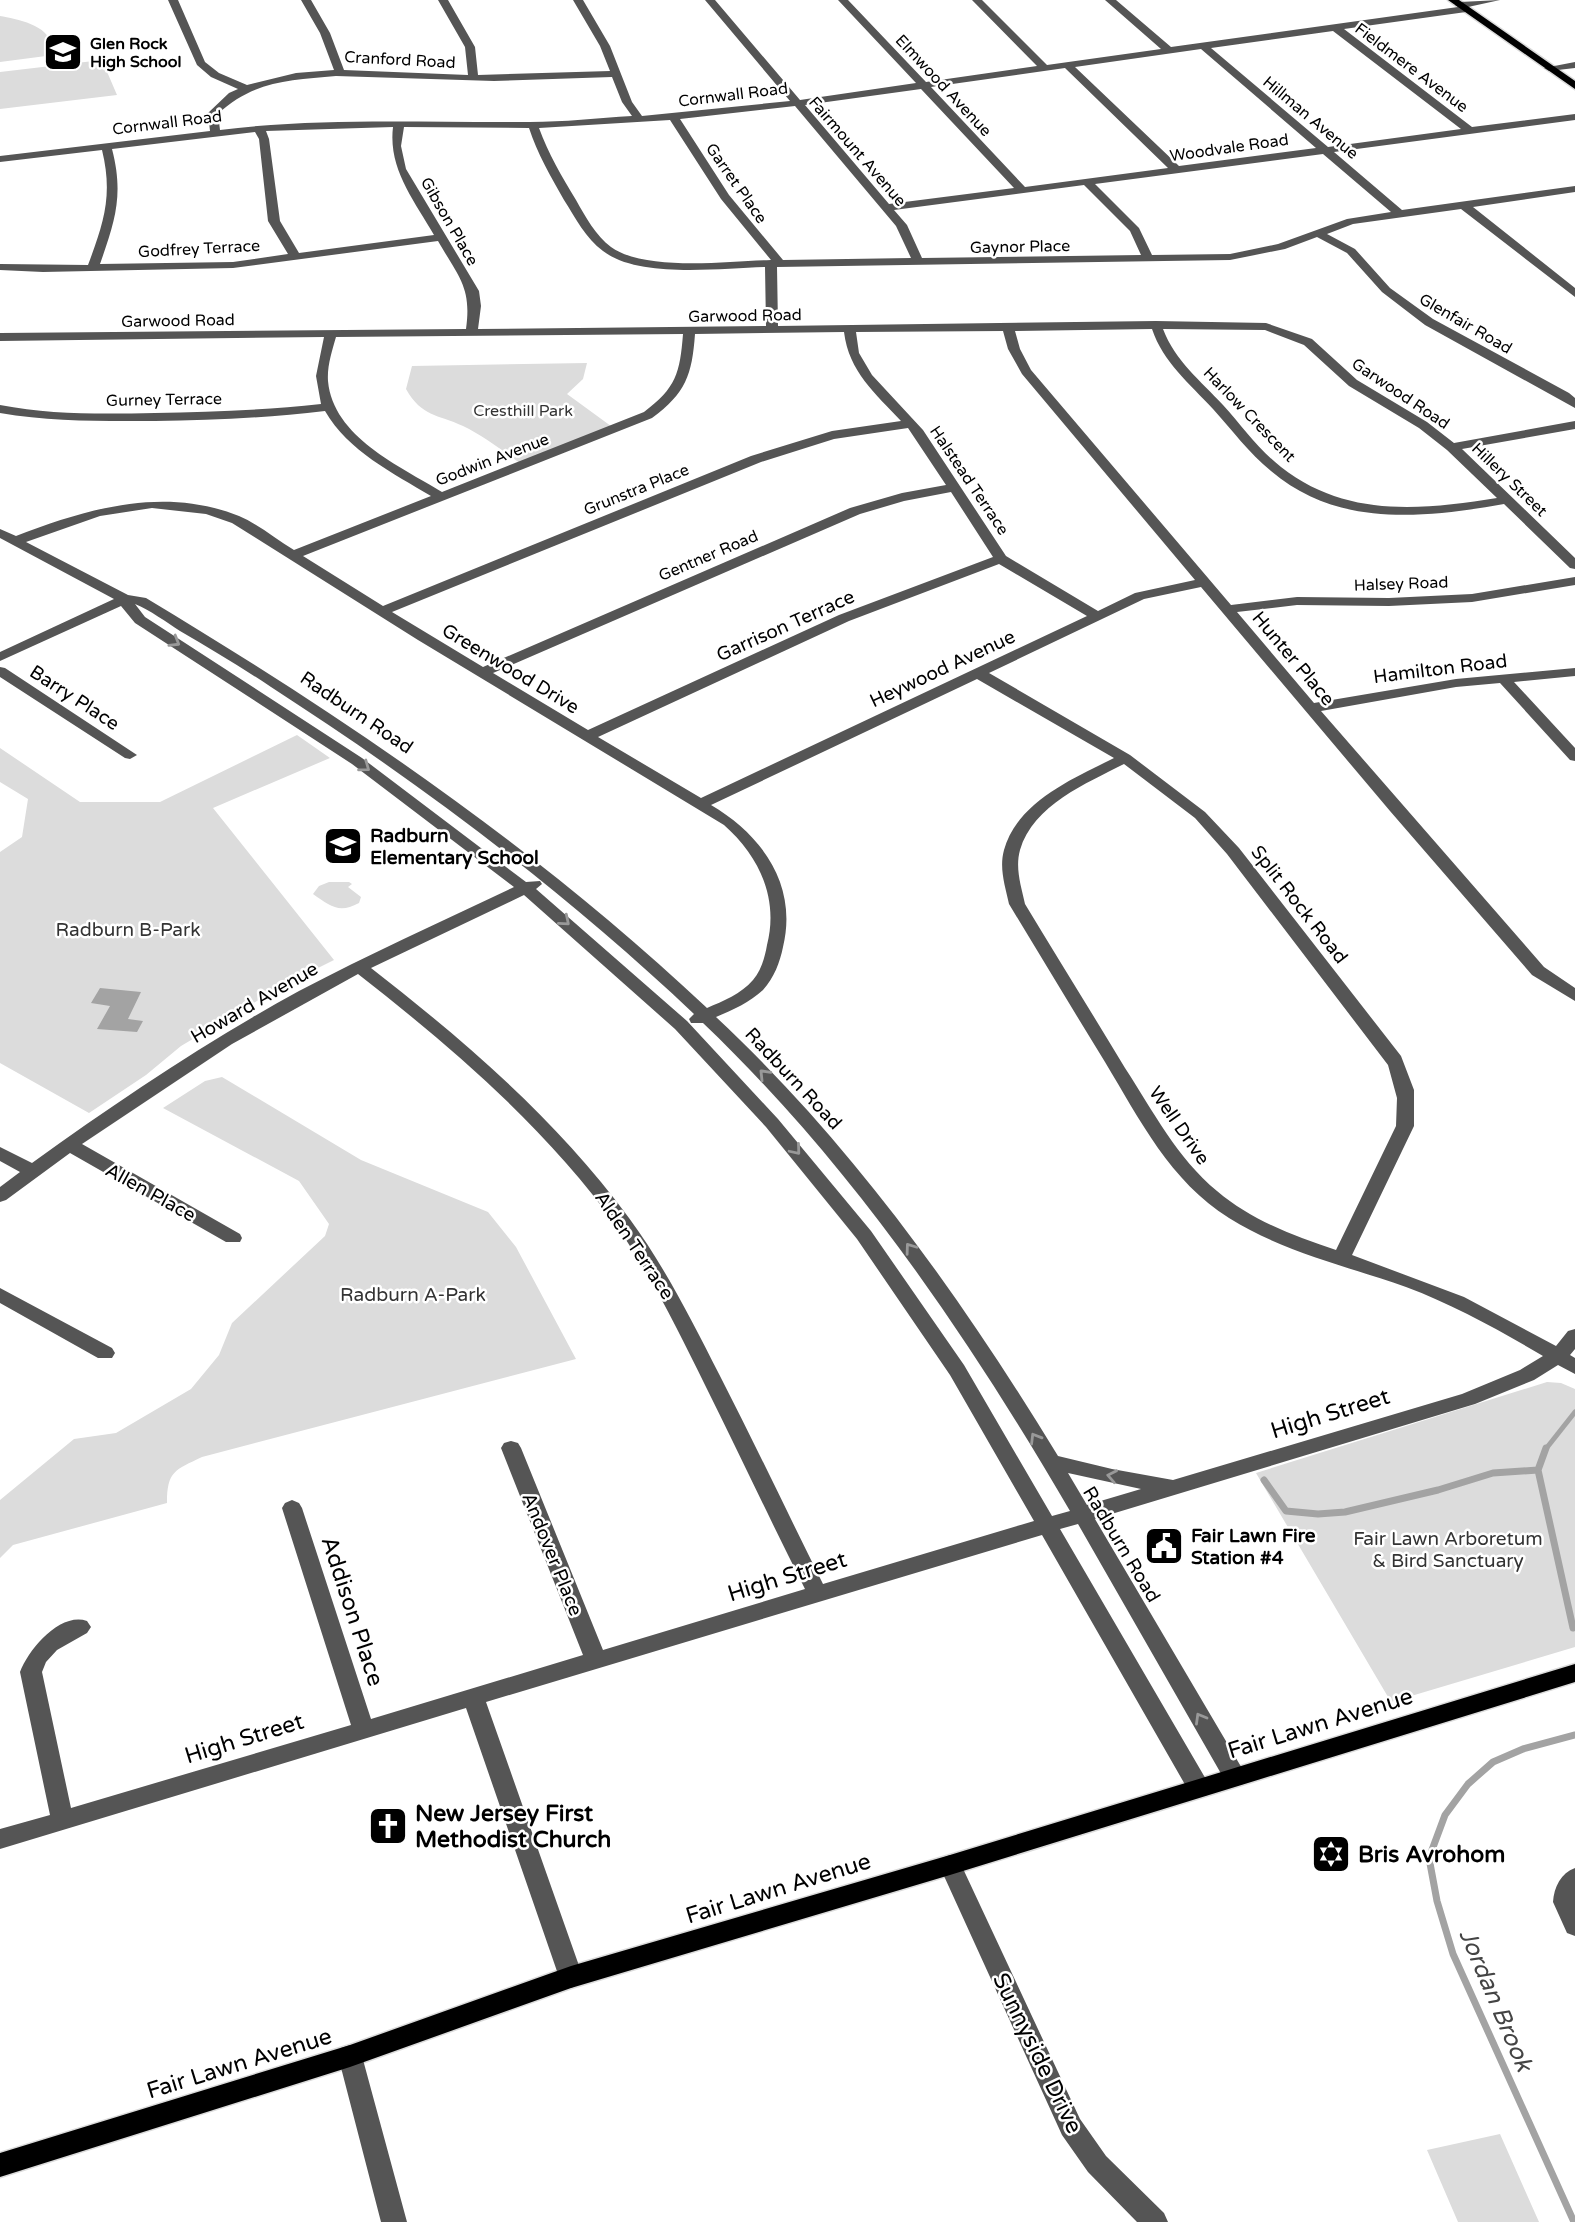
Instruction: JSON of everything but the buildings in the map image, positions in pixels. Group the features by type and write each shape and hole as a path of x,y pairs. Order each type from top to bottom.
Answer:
{"main road":[{"path":"1459,5 1575,86"},
{"name":"Fair Lawn Avenue","path":"0,2165 350,2056 571,1977 950,1865 1575,1673"}],"street":[{"path":"173,0 201,63 215,75 247,89"},
{"path":"306,0 325,33 340,72"},
{"path":"443,0 470,47 473,78"},
{"path":"578,0 605,46 627,102 640,120"},
{"name":"Fairmount Avenue","path":"710,0 887,208 909,237 919,263"},
{"name":"Elmwood Avenue","path":"843,0 1022,190"},
{"path":"977,0 1044,68"},
{"path":"1110,0 1168,51"},
{"name":"Cornwall Road","path":"0,159 259,128 399,124 533,125 673,117 797,103 1168,51 1495,0"},
{"name":"Fieldmere Avenue","path":"1335,27 1470,131"},
{"name":"Hillman Avenue","path":"1203,46 1398,212"},
{"path":"1067,65 1177,170"},
{"path":"1549,68 1575,65"},
{"name":"Cranford Road","path":"215,132 211,118 216,107 247,89 292,77 340,72 473,78 615,74"},
{"name":"Garret Place","path":"673,117 725,197 775,264"},
{"name":"Woodvale Road","path":"887,208 1575,117"},
{"name":"Gibson Place","path":"399,124 396,146 401,169 473,291 475,306 471,333"},
{"name":"Gaynor Place","path":"533,125 541,150 596,239 608,250 630,259 656,264 1207,259 1249,255 1351,221 1398,212 1575,189"},
{"path":"259,128 264,139 274,221 295,256"},
{"path":"93,268 116,195 115,179 106,145"},
{"path":"1087,182 1135,230 1149,260"},
{"path":"1462,204 1575,294"},
{"name":"Glenfair Road","path":"1318,234 1352,251 1386,290 1429,323 1566,396 1575,404"},
{"name":"Godfrey Terrace","path":"0,267 233,265 441,237"},
{"path":"772,330 775,264"},
{"name":"Harlow Crescent","path":"1156,325 1168,354 1266,460 1313,492 1366,510 1406,514 1507,500"},
{"name":"Garwood Road","path":"0,337 1248,325 1297,336 1315,347 1353,383 1423,425 1452,447"},
{"name":"Hunter Place","path":"1008,327 1014,349 1026,371 1204,582 1538,971 1575,996"},
{"name":"Halstead Terrace","path":"850,329 853,353 859,366 911,424 1002,559 1097,616"},
{"name":"Godwin Avenue","path":"293,555 634,422 662,405 675,393 685,375 689,331"},
{"path":"331,334 322,370 323,390 328,407 337,422 356,442 442,497"},
{"name":"Gurney Terrace","path":"0,409 60,418 278,414 328,407"},
{"name":"Grunstra Place","path":"382,611 756,459 832,435 911,424"},
{"path":"1452,447 1574,425"},
{"name":"Hillery Street","path":"1452,447 1575,565"},
{"name":"Gentner Road","path":"482,673 855,511 902,497 953,488"},
{"name":"Greenwood Drive","path":"16,541 89,513 132,506 169,505 223,514 736,827 755,846 775,882 780,922 771,962 760,984 738,1000 681,1025"},
{"name":"Radburn Road","path":"0,533 125,598 151,606 326,715 416,778 549,878 642,956 706,1015 799,1112 893,1226 956,1313 1049,1461 1235,1777"},
{"name":"Garrison Terrace","path":"588,736 860,611 936,579 1002,559"},
{"name":"Halsey Road","path":"1228,609 1297,601 1388,602 1472,598 1575,581"},
{"name":"Heywood Avenue","path":"701,804 1149,593 1204,582"},
{"path":"0,657 125,598"},
{"name":"Radburn Road","path":"125,598 140,620 357,761 525,888 617,966 681,1025 772,1123 864,1236 957,1370 1199,1788"},
{"name":"Barry Place","path":"0,671 130,755"},
{"name":"Hamilton Road","path":"1311,708 1409,690 1575,672"},
{"name":"Split Rock Road","path":"978,673 1125,758 1200,815 1233,852 1392,1056 1402,1074 1408,1108 1405,1126 1341,1258"},
{"path":"1503,678 1575,757"},
{"name":"Well Drive","path":"1125,758 1047,801 1023,826 1010,858 1009,875 1017,904 1173,1158 1213,1199 1261,1228 1417,1284 1465,1305 1575,1367"},
{"name":"Howard Avenue","path":"0,1196 69,1145 218,1046 359,967 549,878"},
{"name":"Alden Terrace","path":"359,967 456,1043 512,1094 570,1154 625,1224 673,1303 818,1594"},
{"name":"Allen Place","path":"69,1145 233,1238"},
{"path":"0,1153 32,1171"},
{"path":"0,1295 105,1353"},
{"name":"High Street","path":"0,1839 1468,1399 1516,1380 1555,1354 1575,1336"},
{"name":"Andover Place","path":"511,1448 596,1660"},
{"path":"1049,1461 1112,1477 1176,1487"},
{"name":"Addison Place","path":"292,1508 364,1730"},
{"path":"62,1820 32,1672 34,1661 44,1648 57,1637 80,1627"},
{"path":"473,1697 571,1977"},
{"name":"Sunnyside Drive","path":"950,1865 1071,2127 1097,2164 1155,2222"},
{"path":"1575,1878 1564,1894 1563,1905 1575,1926"},
{"path":"350,2056 394,2222"}],"green space":[{"path":"0,16 28,23 44,32 50,47 46,56 0,62"},
{"path":"102,60 117,95 0,109 0,72"},
{"name":"Cresthill Park","path":"587,363 583,379 567,394 615,429 523,465 471,430 424,410 406,389 412,366"},
{"name":"Radburn B-Park","path":"297,735 330,758 213,808 334,960 282,986 181,1046 146,1075 89,1113 0,1063 0,852 22,837 28,799 0,782 0,748 80,802 160,802"},
{"path":"329,882 352,884 348,887 361,897 359,903 340,908 313,894 319,886"},
{"name":"Radburn A-Park","path":"222,1077 361,1160 488,1212 516,1247 576,1359 202,1457 174,1473 167,1492 167,1503 13,1545 0,1558 0,1500 74,1439 116,1433 191,1389 219,1355 232,1323 325,1236 329,1224 299,1181 163,1108 205,1081"},
{"name":"Fair Lawn Arboretum & Bird Sanctuary","path":"1547,1382 1561,1383 1575,1389 1575,1647 1391,1702 1256,1473"},
{"path":"1500,2134 1539,2222 1458,2222 1427,2150"}],"shaded area":[{"path":"100,988 141,992 128,1019 143,1021 137,1032 97,1029 110,1006 91,1003"}],"waterway":[{"name":"Jordan Brook","path":"1546,1449 1575,1412"},
{"name":"Jordan Brook","path":"1538,1470 1546,1449"},
{"path":"1264,1480 1286,1511 1318,1514 1345,1512 1438,1490 1493,1473 1538,1470"},
{"name":"Jordan Brook","path":"1538,1470 1573,1628"},
{"name":"Jordan Brook","path":"1574,2222 1453,1954 1437,1901 1429,1858 1445,1815 1468,1784 1493,1762 1523,1749 1575,1735"}],"place":[{"name":"Glen Rock High School","path":"63,52"},
{"name":"Radburn Elementary School","path":"343,846"},
{"name":"Fair Lawn Fire Station #4","path":"1164,1546"},
{"name":"New Jersey First Methodist Church","path":"388,1826"},
{"name":"Bris Avrohom","path":"1331,1854"}]}
